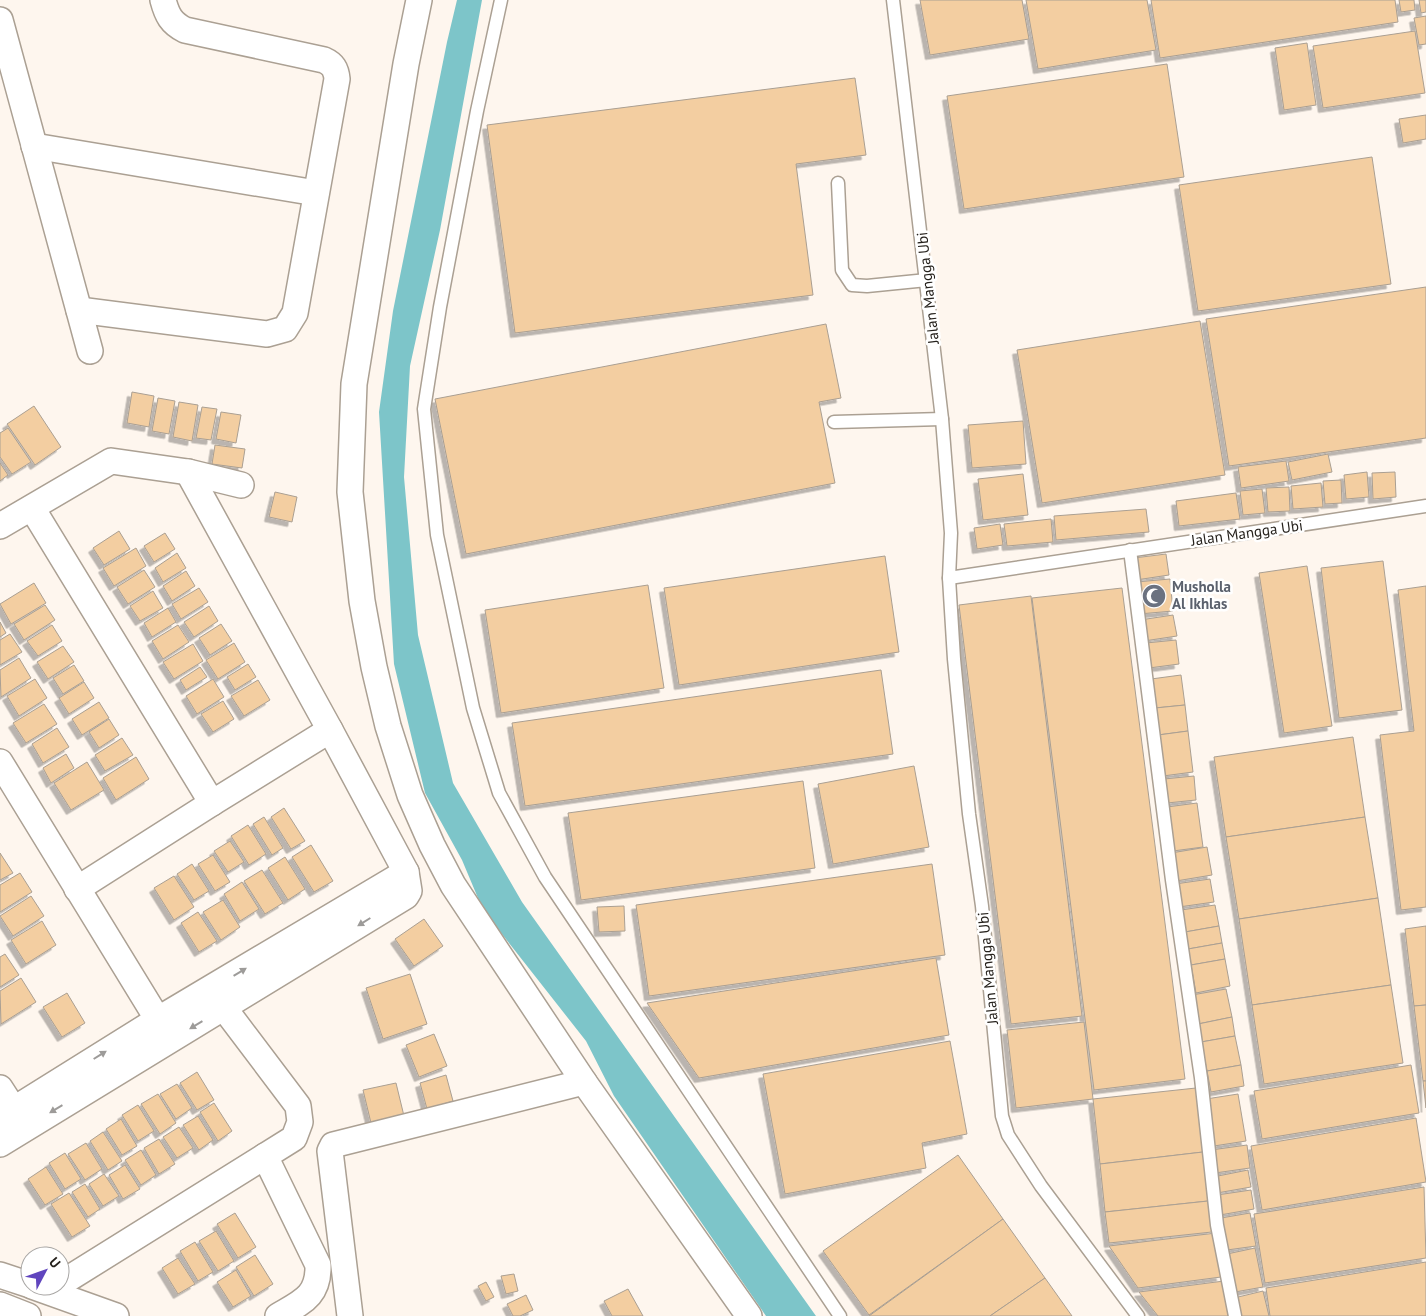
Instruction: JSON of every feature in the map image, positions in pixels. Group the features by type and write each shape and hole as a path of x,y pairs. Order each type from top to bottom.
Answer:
{"street":[{"path":"79,310 267,334 285,329 295,313 337,79 334,66 324,60 185,30 175,24 167,15 163,0"},
{"path":"419,0 406,64 354,384 350,492 362,601 374,667 388,726 410,795 432,845 468,908 584,1082 749,1316"},
{"path":"0,20 90,351"},
{"path":"34,146 316,192"},
{"path":"0,526 111,460 188,472 241,485"},
{"path":"0,1144 13,1118 164,1030 224,1008 406,896 409,884 406,872 188,472"},
{"path":"32,508 212,802"},
{"path":"77,889 212,802 330,730"},
{"path":"0,762 164,1030"},
{"path":"164,1030 206,992 406,872"},
{"path":"70,1273 294,1138 300,1122 298,1106 224,1008 206,992"},
{"path":"350,1316 330,1151 333,1145 584,1082"},
{"path":"0,1088 13,1118"},
{"path":"265,1156 318,1265 318,1273 311,1294 303,1302 278,1316"},
{"path":"0,1275 20,1280"},
{"path":"68,1296 116,1316"},
{"path":"0,1305 28,1316"}],"lane":[{"path":"501,0 477,110 440,307 424,409 438,535 473,708 499,793 545,877 840,1316"},
{"name":"Jalan Mangga Ubi","path":"893,0 928,280 942,419 951,533 949,578 956,678 969,814 982,906 1002,1116 1013,1143 1041,1186 1138,1316"},
{"path":"838,183 842,270 852,284 867,286 928,280"},
{"path":"834,422 942,419"},
{"name":"Jalan Mangga Ubi","path":"949,578 1426,506"},
{"path":"1130,550 1172,880 1201,1078 1217,1224 1235,1316"}],"water":[{"path":"457,0 482,0 440,230 410,366 404,477 418,635 453,783 522,902 816,1316 766,1316 614,1096 586,1041 483,910 462,860 425,793 394,664 379,412 393,311"}],"building":[{"path":"920,0 1022,0 1029,39 930,55"},
{"path":"1026,0 1147,0 1156,50 1038,69"},
{"path":"1151,0 1395,0 1398,22 1160,58"},
{"path":"1399,0 1414,0 1415,10 1401,12"},
{"path":"1419,0 1426,0 1426,12 1421,13"},
{"path":"1426,16 1426,44 1419,45 1414,18"},
{"path":"1415,31 1425,93 1323,108 1313,46"},
{"path":"1307,43 1316,105 1284,110 1275,48"},
{"path":"1167,64 1184,177 964,209 947,96"},
{"path":"855,78 866,155 796,164 813,295 515,333 487,125"},
{"path":"1426,115 1426,139 1403,143 1399,119"},
{"path":"1372,157 1391,284 1198,311 1179,185"},
{"path":"1426,287 1426,438 1229,466 1206,319"},
{"path":"1200,321 1225,475 1042,503 1017,350"},
{"path":"826,324 841,398 819,402 835,483 466,554 435,399"},
{"path":"132,392 154,396 149,427 127,423"},
{"path":"158,398 175,401 169,434 152,431"},
{"path":"179,402 198,405 192,441 173,437"},
{"path":"34,406 61,447 35,465 7,424"},
{"path":"202,407 217,409 211,440 196,438"},
{"path":"221,412 241,415 236,443 216,439"},
{"path":"1023,421 1026,464 972,468 968,425"},
{"path":"8,428 31,462 12,474 0,457 0,433"},
{"path":"215,445 245,449 242,468 212,464"},
{"path":"1328,454 1332,472 1292,480 1288,462"},
{"path":"1286,461 1289,481 1241,488 1238,467"},
{"path":"0,463 8,475 0,481"},
{"path":"1367,472 1369,497 1346,499 1344,475"},
{"path":"1395,472 1396,497 1373,499 1372,473"},
{"path":"1023,474 1028,515 983,520 978,479"},
{"path":"1341,480 1342,503 1325,504 1323,481"},
{"path":"1321,483 1323,507 1293,509 1291,486"},
{"path":"1289,487 1290,511 1268,512 1266,488"},
{"path":"1262,489 1265,513 1243,515 1240,491"},
{"path":"275,492 297,497 292,522 269,517"},
{"path":"1236,493 1240,519 1179,526 1176,501"},
{"path":"1146,509 1149,532 1056,540 1054,516"},
{"path":"1051,519 1053,542 1007,546 1004,524"},
{"path":"1000,524 1003,545 977,549 974,528"},
{"path":"119,531 130,549 104,565 93,548"},
{"path":"165,533 175,549 154,562 144,546"},
{"path":"136,548 146,566 114,586 103,568"},
{"path":"177,553 186,568 163,582 155,568"},
{"path":"1166,554 1169,575 1136,580 1134,558"},
{"path":"885,556 899,652 679,685 664,588"},
{"path":"1383,561 1402,710 1339,718 1321,568"},
{"path":"1307,566 1332,726 1284,733 1259,573"},
{"path":"144,570 155,587 128,604 117,587"},
{"path":"186,571 195,586 172,601 163,586"},
{"name":"Musholla Al Ikhlas","path":"1170,579 1173,611 1139,614 1136,582"},
{"path":"34,583 46,603 11,624 0,604"},
{"path":"648,585 664,688 501,713 485,610"},
{"path":"1426,586 1426,907 1401,910 1380,735 1414,731 1398,590"},
{"path":"199,588 208,602 181,619 172,604"},
{"path":"1122,588 1185,1079 1094,1090 1032,598"},
{"path":"153,591 163,608 140,621 130,606"},
{"path":"1031,596 1082,1016 1011,1024 959,605"},
{"path":"45,605 55,620 24,640 14,624"},
{"path":"209,606 218,621 194,637 184,622"},
{"path":"168,608 176,622 152,637 144,623"},
{"path":"1173,615 1177,636 1144,641 1140,620"},
{"path":"0,622 6,633 0,637"},
{"path":"221,624 232,641 210,655 199,638"},
{"path":"52,625 62,641 38,656 27,641"},
{"path":"178,625 189,642 163,659 152,641"},
{"path":"10,634 22,652 0,665 0,640"},
{"path":"1176,640 1179,664 1149,668 1146,643"},
{"path":"234,643 245,662 218,679 206,660"},
{"path":"193,644 203,661 174,679 163,662"},
{"path":"63,646 74,662 48,679 37,662"},
{"path":"19,658 31,678 1,697 0,670"},
{"path":"248,664 256,677 235,690 227,677"},
{"path":"74,665 84,681 63,694 53,678"},
{"path":"200,667 207,677 186,690 180,680"},
{"path":"881,670 893,754 525,806 512,723"},
{"path":"1181,675 1185,705 1155,708 1151,679"},
{"path":"35,679 47,698 19,716 7,696"},
{"path":"213,679 224,697 197,714 186,696"},
{"path":"258,680 270,700 244,716 231,696"},
{"path":"84,682 94,698 69,714 59,698"},
{"path":"223,701 234,719 213,732 201,714"},
{"path":"99,702 109,718 82,735 72,719"},
{"path":"44,704 57,724 26,743 13,723"},
{"path":"1185,705 1188,731 1158,735 1155,708"},
{"path":"109,719 119,735 99,748 89,732"},
{"path":"57,728 69,747 43,763 32,744"},
{"path":"1188,731 1193,772 1163,776 1158,735"},
{"path":"1353,737 1365,817 1226,837 1214,757"},
{"path":"122,738 133,755 105,771 95,755"},
{"path":"66,754 74,768 51,783 43,768"},
{"path":"136,757 149,779 116,800 103,778"},
{"path":"87,762 104,790 71,810 54,783"},
{"path":"914,766 929,847 833,864 818,784"},
{"path":"1194,776 1196,800 1167,803 1164,779"},
{"path":"803,781 815,868 581,900 568,813"},
{"path":"1197,803 1203,847 1173,851 1167,807"},
{"path":"284,808 305,841 291,849 271,817"},
{"path":"264,817 283,848 272,855 253,824"},
{"path":"1365,817 1378,898 1239,919 1226,837"},
{"path":"248,825 266,854 249,865 231,836"},
{"path":"230,841 244,862 228,872 214,851"},
{"path":"311,845 333,881 314,892 292,857"},
{"path":"1207,847 1212,875 1176,881 1171,853"},
{"path":"0,853 13,873 0,880"},
{"path":"213,855 230,882 215,891 198,864"},
{"path":"285,857 305,889 288,900 268,868"},
{"path":"192,864 209,891 194,900 177,874"},
{"path":"932,864 945,955 649,996 636,905"},
{"path":"262,870 283,903 265,914 244,881"},
{"path":"20,873 32,892 0,912 0,885"},
{"path":"174,876 194,907 174,920 154,888"},
{"path":"1210,879 1214,902 1179,907 1175,884"},
{"path":"242,882 259,909 240,921 224,894"},
{"path":"31,896 44,916 13,936 0,916"},
{"path":"1378,898 1391,985 1252,1005 1239,919"},
{"path":"223,900 240,927 221,940 203,912"},
{"path":"1215,905 1219,926 1185,932 1181,910"},
{"path":"624,906 625,931 599,932 597,907"},
{"path":"198,912 217,941 199,952 181,923"},
{"path":"424,919 443,946 414,966 395,939"},
{"path":"42,921 56,945 26,964 11,940"},
{"path":"1219,926 1222,943 1188,949 1185,932"},
{"path":"1426,926 1426,1005 1414,1006 1405,929"},
{"path":"1222,943 1225,959 1191,965 1188,949"},
{"path":"5,954 19,975 0,987 0,957"},
{"path":"936,958 949,1035 699,1078 647,1003"},
{"path":"1225,959 1230,986 1196,993 1191,965"},
{"path":"410,974 427,1024 383,1039 366,988"},
{"path":"21,978 36,1002 1,1024 0,991"},
{"path":"1391,985 1403,1063 1264,1084 1252,1005"},
{"path":"1226,989 1232,1017 1198,1024 1192,995"},
{"path":"67,993 85,1023 62,1037 43,1007"},
{"path":"1426,1005 1426,1081 1423,1081 1414,1006"},
{"path":"1232,1017 1235,1036 1201,1042 1198,1024"},
{"path":"1084,1022 1093,1099 1016,1108 1007,1030"},
{"path":"434,1034 447,1066 419,1077 406,1045"},
{"path":"1235,1036 1241,1065 1207,1071 1201,1042"},
{"path":"950,1041 967,1134 922,1143 926,1168 785,1194 763,1074"},
{"path":"1241,1065 1244,1086 1211,1092 1207,1071"},
{"path":"1411,1065 1419,1113 1262,1139 1254,1091"},
{"path":"197,1072 214,1100 197,1110 180,1083"},
{"path":"446,1075 453,1101 427,1109 420,1083"},
{"path":"1423,1081 1426,1081 1426,1108"},
{"path":"396,1083 404,1116 371,1123 363,1090"},
{"path":"177,1084 192,1108 176,1119 160,1094"},
{"path":"1196,1088 1203,1152 1100,1164 1093,1099"},
{"path":"158,1094 176,1123 160,1134 141,1104"},
{"path":"1238,1094 1246,1141 1214,1146 1206,1099"},
{"path":"214,1103 232,1131 218,1141 200,1112"},
{"path":"138,1105 154,1131 138,1141 122,1115"},
{"path":"198,1116 213,1140 199,1150 183,1125"},
{"path":"1416,1118 1426,1182 1262,1210 1251,1146"},
{"path":"121,1119 137,1146 122,1155 106,1129"},
{"path":"179,1127 193,1148 177,1158 163,1137"},
{"path":"103,1132 122,1161 108,1170 90,1141"},
{"path":"159,1139 175,1164 159,1174 144,1148"},
{"path":"86,1143 102,1169 85,1180 68,1154"},
{"path":"1247,1145 1250,1168 1215,1173 1211,1150"},
{"path":"141,1150 156,1175 141,1185 125,1160"},
{"path":"1203,1152 1208,1201 1105,1212 1100,1164"},
{"path":"65,1153 81,1179 65,1189 49,1163"},
{"path":"958,1155 1003,1219 869,1315 823,1251"},
{"path":"125,1165 140,1189 123,1199 109,1175"},
{"path":"46,1167 63,1194 45,1205 28,1179"},
{"path":"1248,1170 1251,1187 1217,1193 1213,1177"},
{"path":"104,1174 119,1196 103,1206 89,1184"},
{"path":"85,1184 100,1209 88,1217 72,1192"},
{"path":"1424,1187 1426,1258 1265,1283 1254,1214"},
{"path":"1251,1190 1254,1209 1220,1215 1217,1195"},
{"path":"69,1193 90,1226 72,1237 51,1204"},
{"path":"1208,1201 1212,1232 1109,1243 1105,1212"},
{"path":"235,1213 256,1247 238,1258 217,1224"},
{"path":"1250,1213 1256,1246 1227,1250 1221,1218"},
{"path":"1003,1219 1045,1278 990,1316 869,1316"},
{"path":"216,1231 234,1261 218,1271 199,1241"},
{"path":"1216,1233 1221,1277 1138,1288 1109,1246"},
{"path":"195,1242 213,1272 198,1281 180,1251"},
{"path":"1255,1248 1263,1287 1235,1292 1227,1254"},
{"path":"255,1255 273,1284 254,1296 236,1267"},
{"path":"178,1258 195,1284 178,1294 162,1268"},
{"path":"1426,1262 1426,1316 1270,1316 1266,1288"},
{"path":"236,1270 251,1296 233,1307 217,1282"},
{"path":"514,1274 518,1291 506,1294 501,1276"},
{"path":"1045,1278 1072,1316 990,1316"},
{"path":"1224,1281 1228,1316 1158,1316 1139,1292"},
{"path":"486,1282 494,1297 486,1301 478,1286"},
{"path":"628,1289 643,1316 612,1316 604,1301"},
{"path":"1263,1291 1269,1316 1238,1316 1234,1298"},
{"path":"526,1295 533,1310 520,1316 513,1316 507,1304"}],"place":[{"name":"Musholla Al Ikhlas","path":"1154,596"}]}
